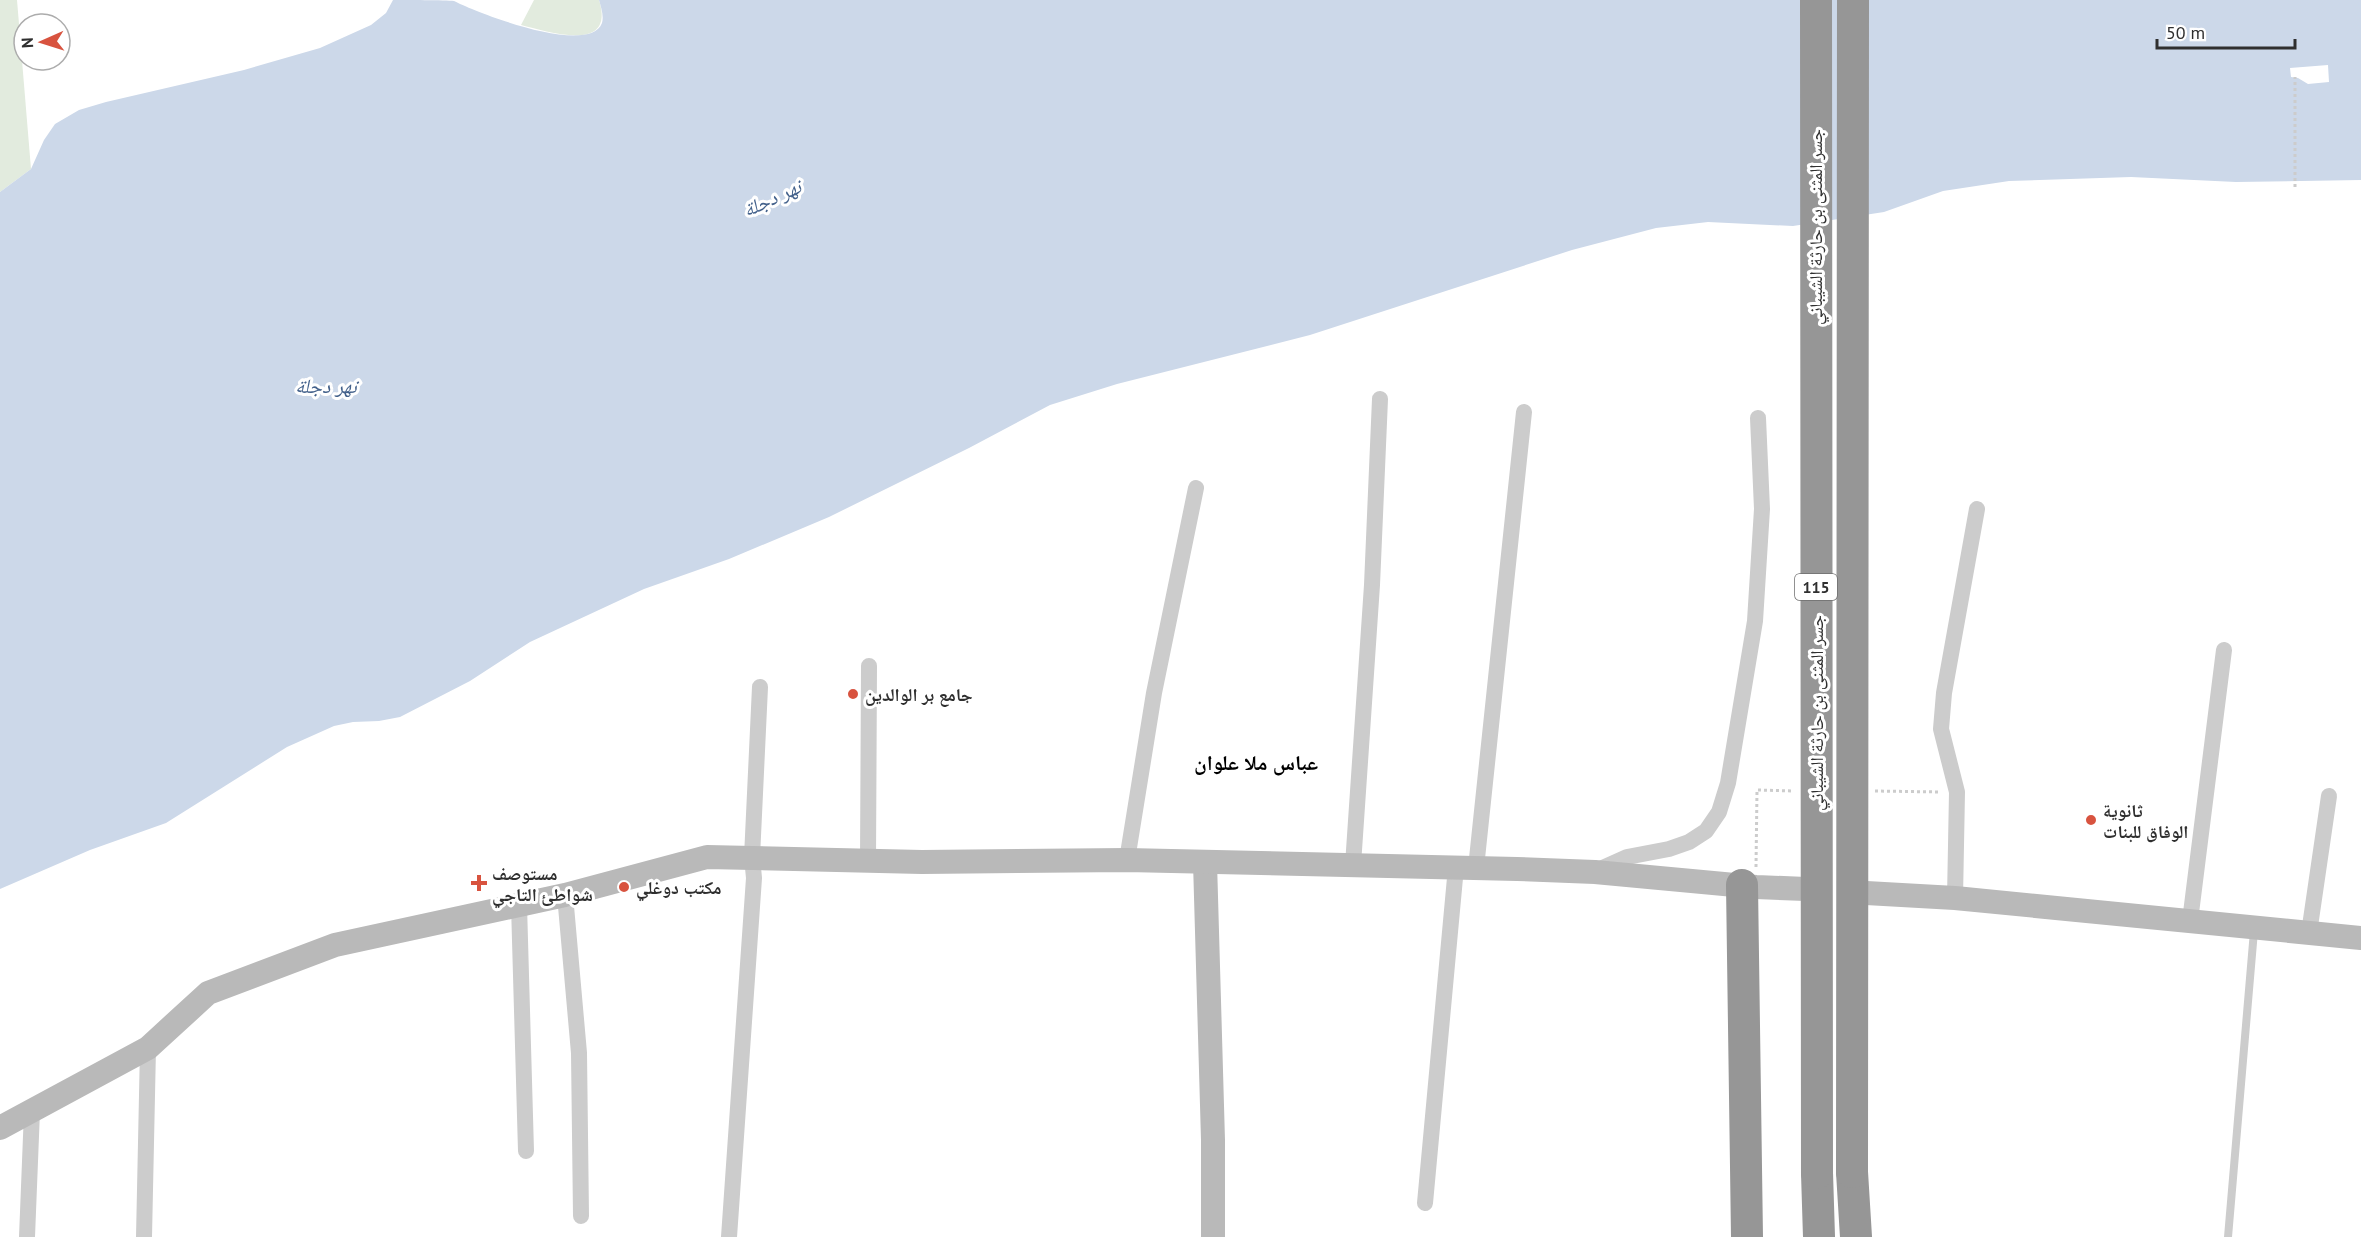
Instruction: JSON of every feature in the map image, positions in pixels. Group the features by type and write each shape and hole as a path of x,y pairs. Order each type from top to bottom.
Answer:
{"highway":[{"name":"جسر المثنى بن حارثة الشيباني","path":"1816,0 1816,1173 1819,1237"},
{"name":"جسر المثنى بن حارثة الشيباني","path":"1853,0 1852,1172 1856,1237"},
{"path":"1747,1237 1749,886"}],"street":[{"path":"1353,865 1372,585 1380,399"},
{"path":"1425,1203 1524,412"},
{"path":"1595,872 1627,857 1689,843 1706,831 1719,812 1728,783 1755,621 1762,509 1758,418"},
{"path":"1127,860 1154,693 1196,488"},
{"path":"1955,898 1957,792 1941,729 1945,683 1977,509"},
{"path":"2190,921 2224,650"},
{"path":"868,861 869,666"},
{"path":"729,1237 754,878 752,856 760,687"},
{"path":"2309,933 2329,796"},
{"path":"0,1128 148,1048 208,993 335,945 565,896 707,857 752,856 868,861 1127,860 1466,868 1595,872 1806,889"},
{"path":"1205,862 1213,1140 1213,1237"},
{"path":"1866,893 1955,898 2361,938"},
{"path":"565,896 579,1053 581,1216"},
{"path":"519,905 526,1151"},
{"path":"144,1237 148,1048"},
{"path":"27,1237 33,1111"}],"lane":[{"path":"2228,1237 2254,927"}],"path":[{"path":"2295,77 2295,187"},
{"path":"1749,886 1756,790 1803,791"},
{"path":"1864,791 1919,792"}],"shaded area":[{"path":"0,0 17,0 18,12 12,12 12,72 23,72 31,169 0,192"},
{"path":"534,0 599,0 602,17 598,28 589,33 577,35 547,32 521,25"}],"water":[{"name":"نهر دجلة","path":"393,0 454,1 484,14 531,29 576,35 593,32 602,23 599,0 2361,0 2361,180 2236,182 2131,177 2009,181 1943,191 1884,212 1793,226 1708,222 1656,228 1572,250 1310,335 1117,384 1050,405 829,517 729,559 644,589 530,642 470,681 400,717 334,726 287,747 166,823 90,850 0,889 0,192 31,169 44,140 55,124 79,110 244,70 320,48 371,25 386,13"}],"pier":[{"path":"2328,65 2329,82 2308,84 2291,77 2290,68"}],"place":[{"name":"جامع بر الوالدين","path":"853,694"},
{"name":"ثانوية الوفاق للبنات","path":"2091,820"},
{"name":"مستوصف شواطئ التاجي","path":"479,883"},
{"name":"مكتب دوغلي","path":"624,887"}],"district":[{"name":"عباس ملا علوان","path":"1256,762"}]}
